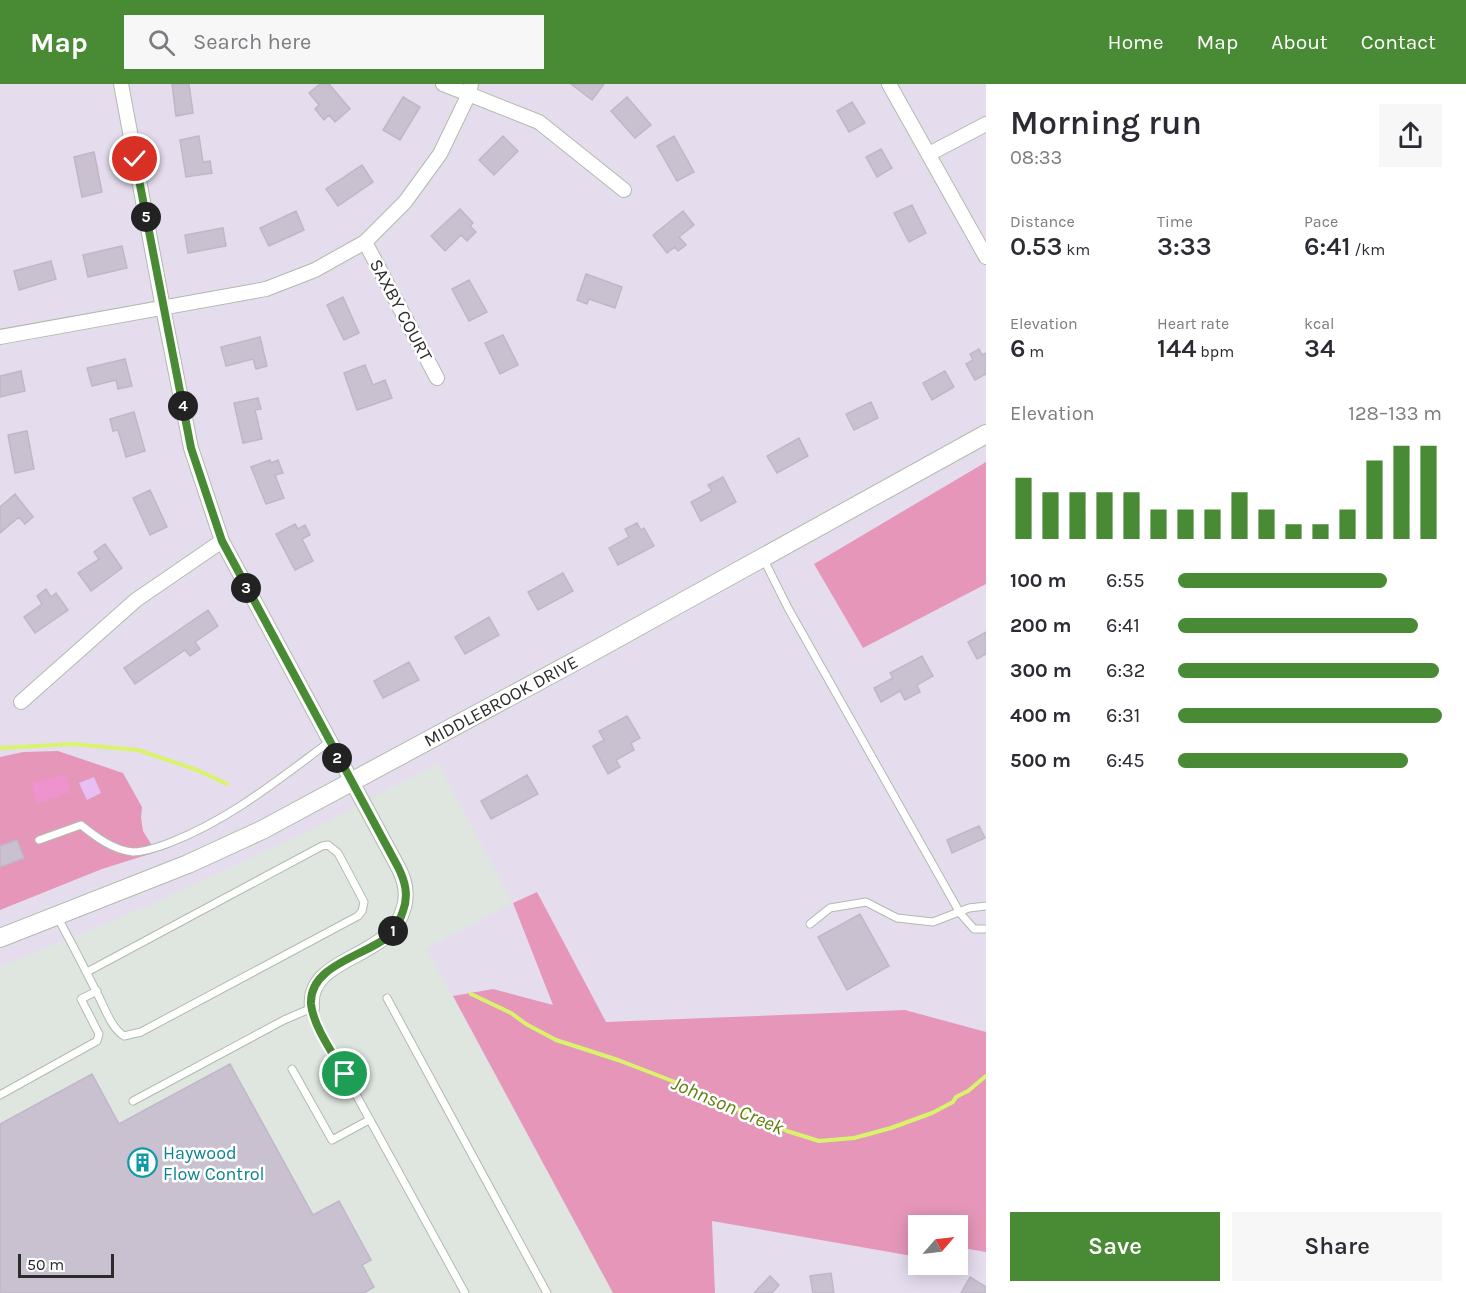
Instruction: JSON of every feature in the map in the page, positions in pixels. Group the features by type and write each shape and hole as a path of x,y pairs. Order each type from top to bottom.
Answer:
{"street":[{"path":"121,84 191,448 222,541 403,877 405,885 406,903 400,920 389,936 328,971 319,980 312,996 312,1008"},
{"path":"443,84 470,89 539,122 624,190"},
{"path":"889,84 986,257"},
{"path":"0,337 266,289 315,270 365,242 405,202 440,154 470,89"},
{"path":"929,154 986,124"},
{"name":"SAXBY COURT","path":"365,242 437,378"},
{"name":"MIDDLEBROOK DRIVE","path":"0,938 231,846 763,558 986,434"},
{"path":"21,702 136,600 222,541"}],"lane":[{"path":"763,558 788,608 960,913 974,929 986,928"},
{"path":"39,840 81,825 121,850 136,852 163,846 198,831 241,807 329,742"},
{"path":"57,915 118,1033 124,1036 141,1032 358,916 364,902 338,853 328,845 322,846 87,972"},
{"path":"810,924 830,908 866,902 897,918 933,922 969,908 986,906"},
{"path":"0,1095 97,1041 99,1034 81,999 97,991"},
{"path":"387,998 547,1293"},
{"path":"132,1101 284,1020 312,1008 320,1029 465,1293"},
{"path":"292,1069 332,1140 369,1120"}],"shaded area":[{"path":"986,462 986,584 863,648 814,564"},
{"path":"58,751 123,773 142,807 143,831 156,852 102,869 0,910 0,757 23,752"},
{"path":"438,764 513,903 426,948 613,1293 0,1293 0,967 146,907 304,833"},
{"path":"67,776 70,792 37,804 32,788 33,783"},
{"path":"537,892 606,1022 905,1010 986,1032 986,1252 968,1249 968,1215 908,1215 908,1255 712,1221 715,1293 613,1293 453,996 493,989 553,1005 513,903"}],"sand":[{"path":"94,777 101,793 87,800 79,783"}],"building":[{"path":"172,84 189,84 193,113 176,116"},
{"path":"320,84 329,84 350,109 335,122 329,115 324,120 315,109 319,105 309,93"},
{"path":"571,84 604,84 592,100"},
{"path":"403,97 420,107 400,140 383,130"},
{"path":"627,97 651,125 635,138 611,111"},
{"path":"852,102 865,123 849,132 837,111"},
{"path":"199,136 203,162 210,161 212,173 186,177 180,140"},
{"path":"503,136 518,151 494,175 479,160"},
{"path":"674,136 694,172 677,181 657,146"},
{"path":"881,149 892,168 877,177 866,157"},
{"path":"94,152 102,192 82,197 74,157"},
{"path":"362,165 373,182 338,206 326,189"},
{"path":"912,205 926,233 909,242 894,213"},
{"path":"460,209 473,223 470,226 476,232 467,241 461,235 445,251 431,236"},
{"path":"296,211 304,230 269,246 260,228"},
{"path":"683,211 694,225 679,237 686,245 678,251 675,247 667,253 653,235"},
{"path":"223,228 226,246 188,253 185,235"},
{"path":"122,246 127,268 88,277 83,255"},
{"path":"51,261 56,279 19,290 14,271"},
{"path":"586,274 622,287 615,308 589,299 587,304 577,300"},
{"path":"469,280 487,312 469,321 452,289"},
{"path":"343,297 359,333 344,340 327,305"},
{"path":"503,335 518,365 500,374 485,343"},
{"path":"260,337 267,366 256,369 253,359 226,366 221,347"},
{"path":"979,349 982,355 986,353 986,374 975,380 966,364 973,360 970,354"},
{"path":"125,359 132,386 118,389 116,380 92,386 87,368"},
{"path":"365,365 373,385 385,380 392,398 357,410 344,373"},
{"path":"21,371 25,391 0,397 0,376"},
{"path":"945,371 954,387 932,400 923,383"},
{"path":"258,398 261,409 255,410 262,439 243,443 234,403"},
{"path":"871,402 878,418 854,430 846,414"},
{"path":"134,412 145,451 126,457 118,430 113,431 110,419"},
{"path":"27,431 34,469 15,473 8,435"},
{"path":"799,438 808,456 777,473 767,456"},
{"path":"270,460 271,463 278,460 283,473 275,475 284,498 266,504 251,467"},
{"path":"723,477 736,502 701,521 691,502 712,491 708,485"},
{"path":"150,490 167,527 150,535 133,498"},
{"path":"15,494 33,517 25,524 19,517 0,533 0,507"},
{"path":"637,523 641,530 644,528 654,546 618,565 609,548 629,537 625,529"},
{"path":"295,524 298,529 305,525 310,535 302,539 313,561 295,570 276,534"},
{"path":"105,544 122,568 91,591 78,573 99,559 94,552"},
{"path":"563,573 573,591 538,610 528,592"},
{"path":"46,589 51,597 56,593 68,610 35,633 24,617 42,604 37,596"},
{"path":"208,610 218,626 195,642 200,649 190,656 185,650 135,684 124,668"},
{"path":"489,617 499,635 465,654 455,637"},
{"path":"986,632 986,654 977,659 968,642"},
{"path":"922,656 933,676 917,685 920,692 905,700 900,691 881,702 874,688 893,678 890,673"},
{"path":"409,662 419,680 383,698 374,681"},
{"path":"627,716 640,738 631,743 634,750 616,760 620,767 608,774 593,746 604,740 599,731"},
{"path":"527,775 538,794 491,819 481,801"},
{"path":"979,826 985,838 952,853 947,840"},
{"path":"17,840 24,858 0,867 0,846"},
{"path":"860,914 889,966 847,990 818,937"},
{"name":"Haywood Flow Control","path":"230,1064 313,1215 339,1201 371,1260 362,1265 374,1287 364,1293 0,1293 0,1124 92,1074 119,1124"},
{"path":"831,1273 834,1293 813,1293 810,1276"},
{"path":"770,1276 779,1285 772,1293 754,1293"},
{"path":"970,1277 986,1287 986,1293 961,1293"}],"waterway":[{"name":"Johnson Creek","path":"0,748 71,744 138,750 197,770 227,784"},
{"name":"Johnson Creek","path":"471,994 511,1013 556,1040 618,1060 688,1087 787,1131 819,1141 854,1138 932,1113 953,1102 956,1097 968,1091 986,1076"}],"place":[{"name":"Haywood Flow Control","path":"142,1163"}],"route":[{"path":"135,159 191,448 222,541 398,867 405,885 406,903 403,913 389,936 328,971 319,980 312,996 312,1008 320,1029 345,1074"}]}
